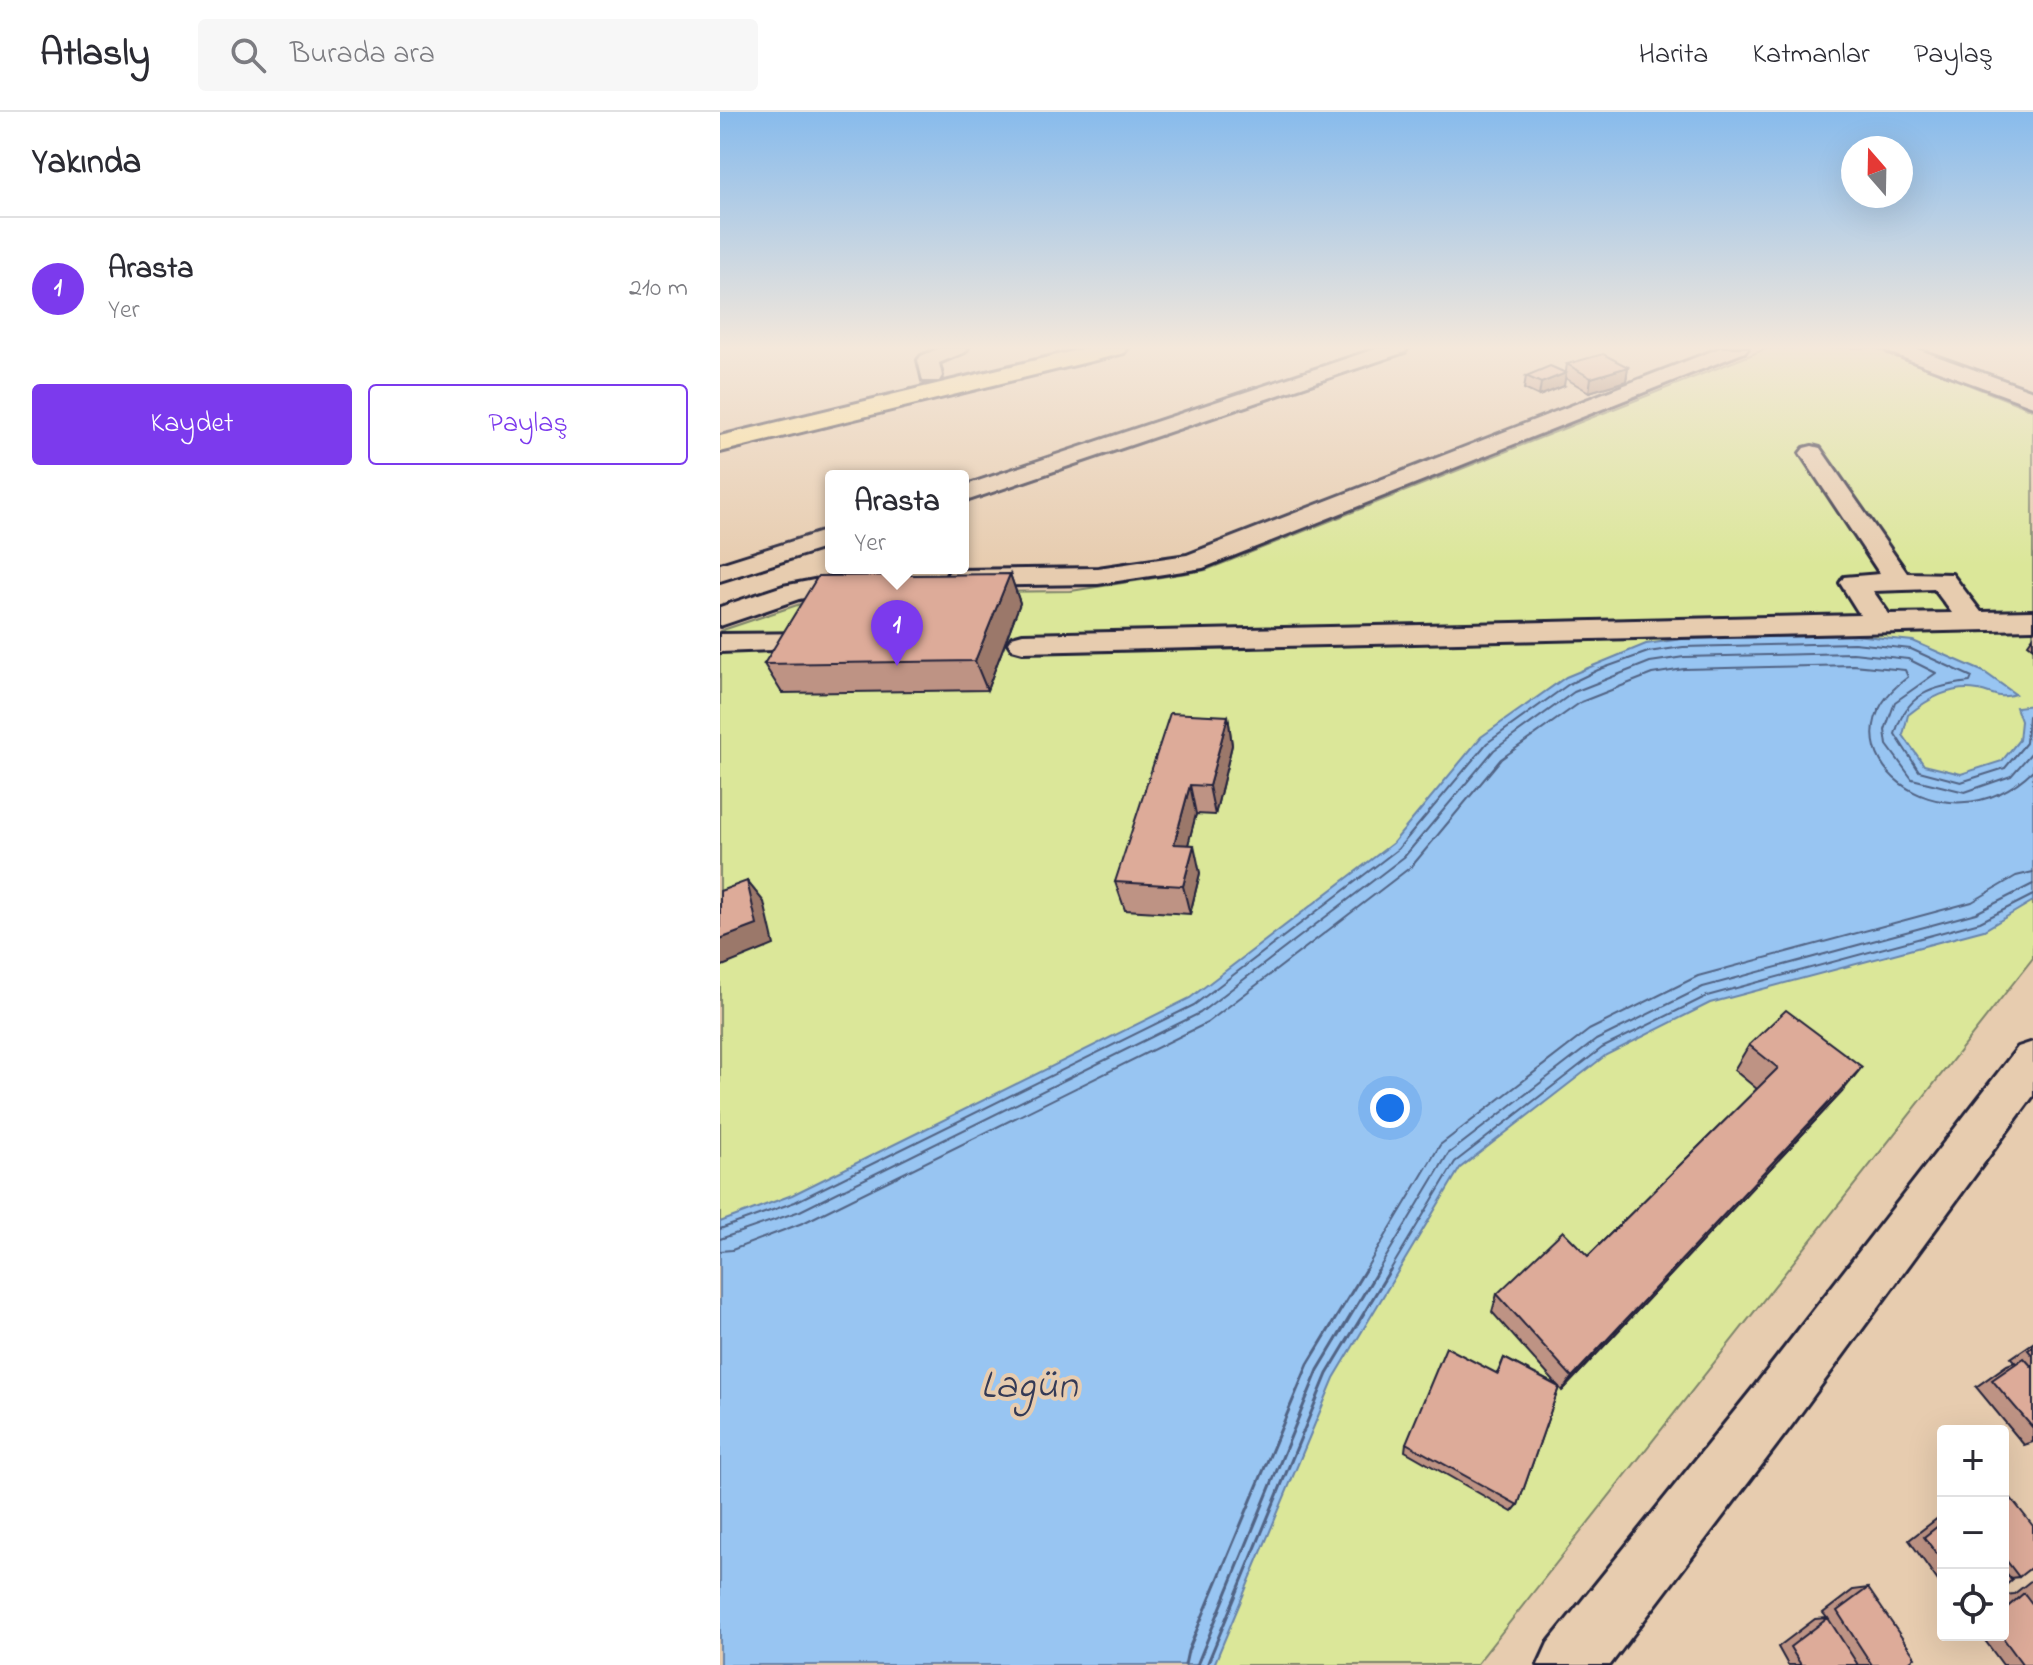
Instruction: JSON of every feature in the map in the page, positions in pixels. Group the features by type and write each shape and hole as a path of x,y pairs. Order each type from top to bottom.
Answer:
{"highway":[{"path":"720,444 817,420"}],"street":[{"path":"969,476 1144,420"},
{"path":"969,492 1182,420"},
{"path":"927,578 1098,576 1193,562 1553,420"},
{"path":"1812,453 1899,581"},
{"path":"720,555 825,522"},
{"path":"720,573 825,539"},
{"path":"720,617 793,592 850,579 881,579"},
{"path":"1880,623 1854,583 1942,580 1972,621"},
{"path":"1023,643 2033,620"},
{"path":"720,643 812,642"},
{"path":"1570,1665 1773,1406 2033,1061"}],"green space":[{"path":"1585,420 2033,420 2033,958 1476,1665 720,1665 720,631 830,594 1071,591 1206,570"}],"water":[{"name":"Lagün","path":"1854,635 1913,641 1984,672 2015,694 2000,696 1968,689 1949,691 1908,715 1903,735 1924,765 1961,774 2002,761 2019,740 2021,721 2016,707 2033,705 2033,901 1984,930 1710,1003 1606,1055 1460,1168 1334,1378 1214,1665 720,1665 720,1222 792,1195 1190,998 1393,843 1481,737 1566,677 1646,644 1682,639"}],"building":[{"path":"1010,574 975,661 764,664 818,576"},
{"path":"1170,713 1228,716 1209,786 1190,785 1174,844 1194,845 1183,886 1115,882"},
{"path":"747,881 757,925 720,939 720,891"},
{"path":"1786,1010 1862,1067 1572,1377 1497,1294 1563,1231 1588,1256 1778,1068 1749,1045"},
{"path":"1446,1347 1498,1374 1504,1358 1559,1387 1518,1505 1406,1443"},
{"path":"2024,1358 2033,1368 2033,1428 1992,1380"},
{"path":"2009,1496 2033,1526 2033,1566 2019,1577 2009,1564"},
{"path":"1937,1527 1937,1554 1924,1537"},
{"path":"1868,1588 1915,1657 1905,1665 1872,1665 1837,1611"},
{"path":"2024,1593 2033,1605 2033,1665 2023,1665 2005,1641 2009,1641 2009,1606"},
{"path":"1828,1618 1858,1665 1801,1665 1790,1647"}],"place":[{"name":"Arasta","path":"897,666"}]}
